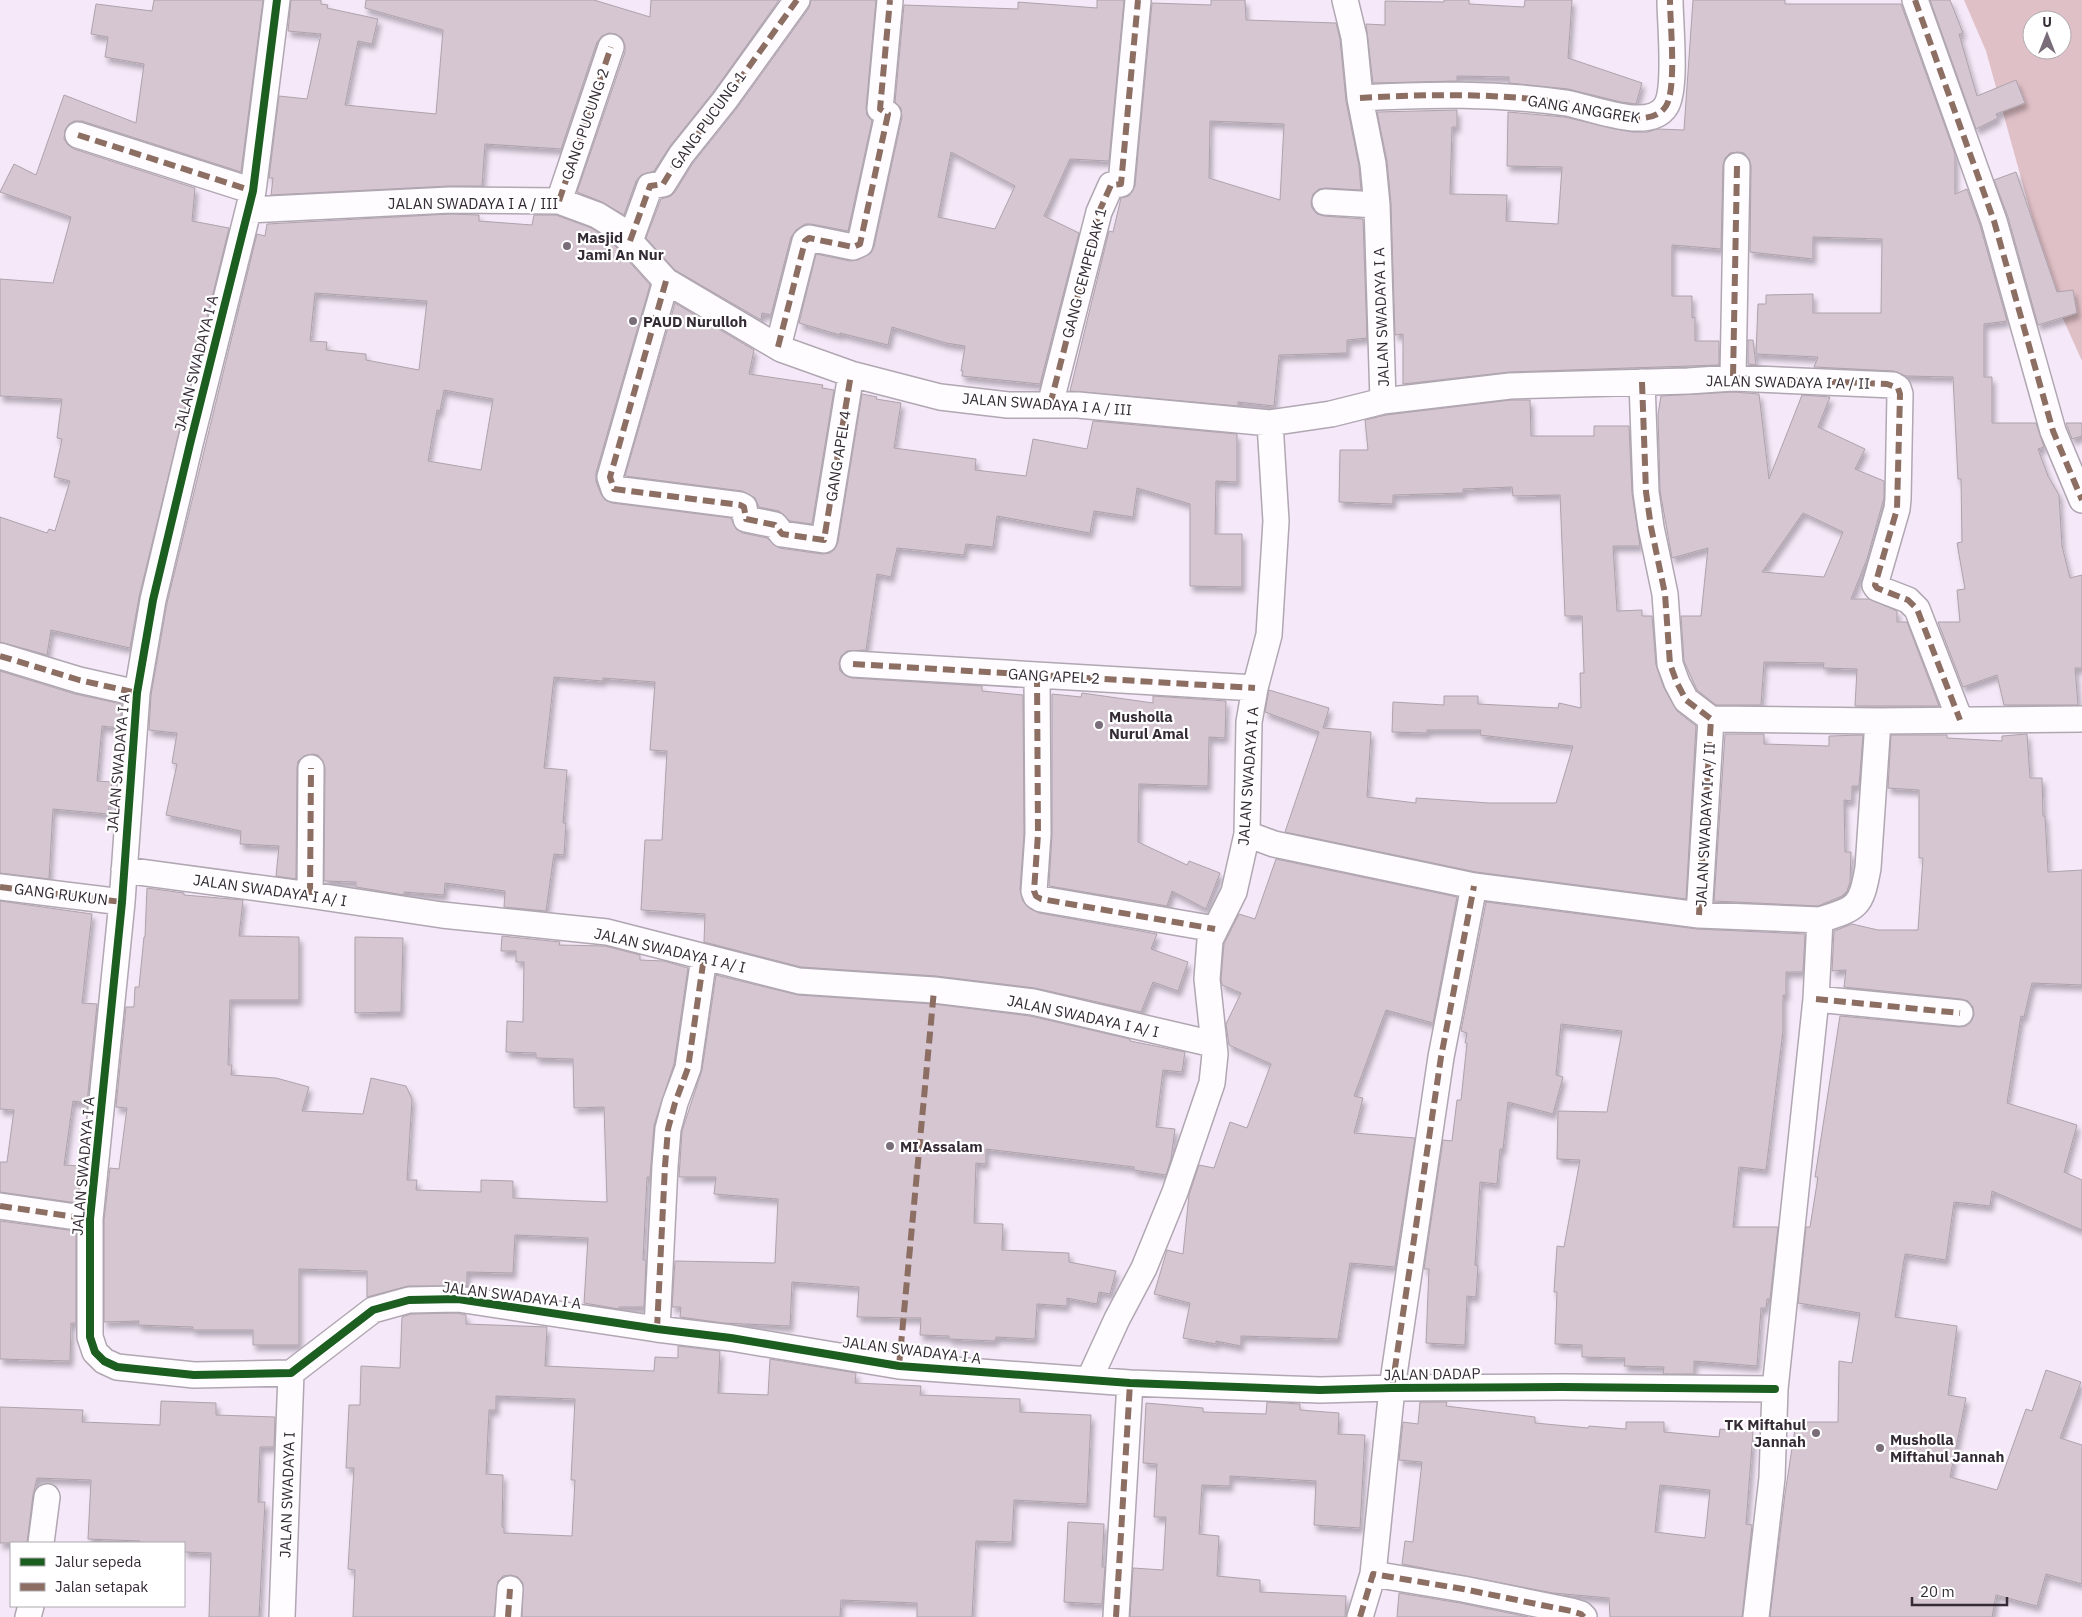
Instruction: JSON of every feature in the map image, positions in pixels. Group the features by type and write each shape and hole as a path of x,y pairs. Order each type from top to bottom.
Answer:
{"street":[{"name":"JALAN SWADAYA I A","path":"277,0 251,200 153,600 137,693 122,902 90,1219 90,1337 95,1352 104,1361 117,1367 194,1375 291,1373 373,1310 409,1300 458,1299 657,1329 731,1338 899,1366 1089,1380 1117,1319 1144,1268 1174,1192 1212,1083 1215,1054 1207,979 1210,940 1234,892 1247,834 1249,722 1255,688 1269,635 1276,521 1270,423 1331,414 1383,401 1377,205 1373,164 1360,98 1354,37 1345,0"},
{"name":"GANG PUCUNG 1","path":"630,241 650,186 662,184 797,0"},
{"path":"778,347 805,241 810,238 853,247 860,244 888,114 880,109 890,0"},
{"name":"GANG CEMPEDAK 1","path":"1050,405 1099,212 1111,185 1121,184 1138,0"},
{"name":"GANG ANGGREK","path":"1360,98 1467,94 1566,103 1637,119 1651,118 1666,107 1671,92 1670,0"},
{"path":"1916,0 1994,221 2053,431 2082,500"},
{"name":"GANG PUCUNG 2","path":"559,201 611,47"},
{"path":"78,135 251,200"},
{"path":"1733,378 1737,166"},
{"name":"JALAN SWADAYA I A / III","path":"251,200 559,201 597,215 618,228 666,281 778,347 851,374 940,397 1008,405 1050,405 1136,410 1270,423"},
{"path":"1325,202 1377,205"},
{"name":"GANG APEL 4","path":"666,281 610,478 612,486 617,490 740,505 744,508 746,518 775,525 782,534 822,540 825,538 851,374"},
{"name":"JALAN SWADAYA I A / II","path":"1383,401 1510,386 1733,378 1887,384 1898,388 1900,394 1897,509 1875,585 1877,588 1908,600 1917,609 1960,720"},
{"path":"1642,382 1646,492 1651,528 1666,594 1670,664 1676,683 1686,700 1711,719 1878,721 2082,719"},
{"path":"0,656 79,680 137,693"},
{"name":"GANG APEL 2","path":"853,664 1255,688"},
{"path":"1036,675 1038,834 1034,891 1036,896 1041,899 1214,929"},
{"name":"JALAN SWADAYA I A / II","path":"1247,834 1274,844 1474,886 1699,916 1711,719"},
{"path":"1699,916 1820,920 1847,911 1858,904 1868,868 1878,721"},
{"path":"310,895 311,768"},
{"name":"JALAN SWADAYA I A/ I","path":"124,870 310,895 442,916 607,932 800,981 934,990 1033,1002 1213,1044"},
{"path":"1360,1617 1373,1574 1392,1388 1441,1057 1474,886"},
{"name":"GANG RUKUN","path":"0,887 122,902"},
{"path":"1756,1617 1772,1478 1775,1389 1816,999 1820,920"},
{"path":"657,1329 668,1129 688,1068 704,957"},
{"path":"1816,999 1960,1013"},
{"path":"0,1206 90,1219"},
{"name":"JALAN SWADAYA I","path":"282,1617 291,1373"},
{"name":"JALAN DADAP","path":"1089,1380 1130,1384 1320,1390 1562,1387 1775,1389"},
{"path":"1116,1617 1130,1384"},
{"path":"41,1542 47,1497"},
{"path":"1373,1574 1463,1589 1571,1611 1584,1617"},
{"path":"508,1617 510,1589"}],"shaded area":[{"path":"1964,0 2082,0 2082,361 2055,301 1986,51"}],"building":[{"path":"154,0 263,0 241,172 82,121 74,121 65,130 64,139 74,149 195,188 192,221 229,228 139,597 130,648 51,630 47,655 0,642 0,517 47,533 49,529 55,531 70,481 54,477 62,439 57,438 62,399 0,396 0,279 53,283 71,217 0,192 14,164 36,175 64,95 136,123 144,64 105,57 108,37 91,34 96,4 152,11"},
{"path":"291,0 321,0 321,4 328,5 327,8 378,19 372,44 358,41 345,105 436,114 443,30 365,8 366,0 594,0 650,17 651,0 779,0 714,91 670,146 654,171 641,175 636,181 624,215 602,202 577,192 625,52 622,38 616,34 609,33 602,36 597,42 561,149 485,144 482,186 271,195 273,178 269,178 279,96 307,99 321,34 288,31"},
{"path":"811,0 876,0 866,108 867,115 872,121 848,231 811,224 805,224 796,230 791,237 771,315 762,313 761,320 675,270 646,238 661,199 671,196 675,192 693,163 737,108 809,8"},
{"path":"1097,0 1124,0 1109,161 1070,159 1044,216 1079,233 1040,384 962,376 965,346 946,343 892,327 888,345 840,333 840,335 799,323 816,254 850,261 858,260 871,253 874,247 902,117 901,108 895,102 904,5 1018,9 1018,2 1097,8","holes":["951,152 1015,186 995,229 938,217"]},
{"path":"1211,0 1245,0 1246,20 1336,23 1340,39 1346,101 1359,166 1361,190 1319,189 1313,194 1311,202 1312,208 1317,214 1363,219 1367,338 1347,340 1347,353 1279,355 1274,406 1238,402 1238,406 1070,391 1109,231 1113,232 1121,198 1129,196 1135,186 1152,3 1211,5","holes":["1210,121 1284,124 1280,200 1209,178"]},
{"path":"1444,0 1469,0 1469,4 1524,7 1525,0 1572,0 1568,58 1642,83 1636,104 1568,89 1509,83 1509,77 1457,76 1457,81 1373,83 1366,24 1385,25 1385,1 1444,2"},
{"path":"1693,0 1785,0 1785,4 1901,4 1955,154 1955,194 1967,189 1980,225 2007,321 1984,324 1984,377 1992,377 1992,423 2036,423 2044,447 2038,449 2048,476 2059,495 2062,546 2070,578 2082,575 2082,668 2075,668 2078,705 2004,705 1997,675 1963,687 1938,622 1960,622 1957,590 1965,589 1957,543 1962,542 1961,479 1958,479 1953,377 1906,376 1894,371 1814,367 1818,357 1756,354 1758,304 1766,304 1766,295 1813,294 1813,313 1881,313 1882,239 1813,237 1813,259 1750,252 1751,166 1749,159 1744,153 1730,153 1725,158 1723,165 1721,249 1672,245 1672,296 1692,296 1692,318 1695,317 1695,341 1719,341 1719,365 1510,372 1403,384 1403,334 1395,335 1391,204 1387,161 1377,112 1457,110 1457,127 1452,127 1450,194 1507,195 1506,221 1558,224 1562,167 1507,166 1508,112 1564,117 1632,132 1648,132 1657,129 1684,130"},
{"path":"1930,0 1950,0 1963,33 1959,34 1977,96 2016,80 2025,103 1996,114 1998,118 1976,129"},
{"path":"2016,172 2057,292 2073,290 2077,313 2038,325 2008,217 1994,180"},
{"path":"450,214 479,215 479,221 532,225 534,215 556,215 591,228 609,239 650,285 596,473 596,482 601,494 605,500 612,503 731,518 736,529 743,533 767,538 779,548 822,554 830,553 835,549 838,542 862,394 877,397 876,399 901,403 894,448 976,459 975,470 1026,476 1033,439 1087,449 1093,421 1237,434 1237,482 1216,481 1215,534 1242,534 1242,587 1190,586 1190,504 1137,488 1133,517 1094,511 1090,533 997,516 993,547 966,544 964,555 897,548 891,577 877,574 866,650 847,651 841,656 839,663 840,671 852,678 982,686 982,691 1023,695 1024,834 1020,890 1023,901 1029,908 1039,913 1157,934 1151,949 1188,962 1178,991 1153,982 1141,1012 1035,988 936,976 801,967 704,942 705,914 641,910 645,840 662,840 667,751 650,750 655,682 603,678 603,681 554,677 544,768 567,770 563,823 566,823 564,855 554,854 546,911 504,907 505,891 445,883 444,895 404,892 404,895 356,887 356,882 324,881 325,768 323,761 318,755 304,756 298,761 296,879 276,876 279,846 240,844 241,831 166,815 177,764 172,763 177,733 149,730 151,695 167,603 257,234 265,236 267,224","holes":["315,293 427,301 419,370 366,360 366,354 326,350 327,342 310,341","444,390 493,399 481,470 428,461 437,410 440,411"]},
{"path":"675,303 754,350 749,374 823,385 822,388 834,390 812,524 790,521 779,511 759,507 755,498 742,491 625,476"},
{"path":"1748,340 1753,340 1756,365 1748,364"},
{"path":"1733,392 1759,394 1769,479 1802,395 1830,397 1818,427 1865,449 1855,469 1884,481 1884,498 1867,559 1851,599 1869,599 1897,611 1897,622 1907,622 1939,706 1855,706 1857,669 1823,668 1824,663 1764,662 1761,705 1716,705 1697,690 1684,661 1681,616 1701,616 1708,548 1672,558 1660,491 1658,414 1661,396","holes":["1803,513 1843,532 1824,577 1762,572"]},
{"path":"1511,400 1530,400 1531,436 1594,436 1594,426 1629,426 1632,493 1640,546 1613,546 1617,611 1642,610 1642,616 1652,616 1656,665 1664,688 1677,711 1696,726 1686,899 1476,872 1285,832 1319,732 1265,712 1269,690 1329,708 1323,728 1371,732 1367,797 1416,803 1416,798 1489,803 1556,803 1573,746 1480,735 1481,730 1427,730 1427,733 1392,732 1393,702 1444,705 1444,696 1478,696 1478,704 1558,708 1559,703 1581,708 1580,673 1584,673 1582,616 1565,616 1560,495 1513,496 1512,487 1463,489 1463,493 1393,495 1393,504 1339,502 1340,450 1368,450 1365,420 1386,415"},
{"path":"2066,423 2082,423 2082,436 2072,439"},
{"path":"0,671 75,694 122,704 120,728 102,726 97,781 112,782 108,814 53,809 49,879 0,873"},
{"path":"1082,693 1153,703 1153,696 1226,701 1225,738 1209,737 1208,786 1139,784 1138,842 1187,865 1189,861 1220,873 1206,909 1172,891 1167,906 1049,886 1052,834 1052,694 1081,697"},
{"path":"1725,734 1764,734 1764,744 1829,746 1829,736 1863,735 1859,786 1852,786 1852,801 1844,800 1845,852 1851,852 1850,882 1847,891 1842,896 1818,906 1714,901"},
{"path":"2027,734 2030,778 2042,778 2048,872 2082,870 2082,985 2032,983 2024,1017 2021,1016 2007,1103 2077,1125 2064,1172 2082,1180 2082,1230 1992,1191 1990,1206 1954,1202 1946,1260 1905,1254 1895,1317 1957,1326 1948,1395 1966,1398 1950,1477 1997,1490 2026,1409 2032,1411 2046,1370 2081,1382 2060,1438 2082,1445 2082,1584 2046,1574 2037,1606 1996,1595 1992,1617 1770,1617 1796,1422 1838,1422 1839,1361 1852,1363 1860,1313 1798,1303 1806,1227 1810,1227 1818,1177 1815,1177 1840,1016 1959,1027 1966,1026 1971,1022 1974,1015 1973,1007 1968,1001 1961,999 1844,987 1846,970 1832,971 1834,931 1852,924 1878,930 1918,930 1923,858 1919,858 1919,790 1888,788 1891,735 1947,735 1947,738 2002,741 2002,736"},
{"path":"1276,859 1457,897 1433,1023 1386,1010 1354,1096 1363,1098 1354,1133 1415,1138 1395,1267 1350,1263 1338,1339 1241,1336 1241,1346 1216,1341 1216,1344 1183,1338 1190,1303 1154,1294 1167,1250 1183,1254 1189,1195 1199,1165 1214,1168 1230,1122 1247,1128 1271,1064 1229,1045 1226,1024 1241,993 1222,985 1221,979 1224,944 1239,914 1255,919"},
{"path":"147,888 184,893 184,895 243,900 239,936 299,937 299,1000 230,1000 228,1065 232,1065 231,1075 276,1078 309,1087 302,1111 363,1114 371,1078 406,1086 412,1099 407,1180 417,1180 416,1190 481,1192 481,1180 513,1181 513,1198 607,1202 604,1107 574,1108 573,1059 536,1058 536,1053 506,1052 507,1021 523,1022 524,962 516,962 516,951 501,951 502,936 560,942 559,945 605,946 640,955 640,960 664,961 688,968 674,1064 654,1125 650,1177 647,1177 643,1260 646,1260 644,1307 619,1307 619,1309 584,1303 588,1238 515,1235 513,1273 467,1272 467,1286 408,1286 367,1297 367,1271 299,1269 299,1345 253,1345 253,1330 193,1330 193,1327 138,1325 139,1321 104,1322 104,1220 110,1168 119,1169 127,1108 116,1107 126,1007 134,1007 135,987 139,987 145,937"},
{"path":"0,901 92,914 82,1003 97,1004 87,1103 73,1101 64,1165 81,1166 77,1203 0,1192 0,1162 7,1162 14,1110 0,1109"},
{"path":"1486,902 1697,929 1805,934 1803,972 1786,972 1786,995 1783,995 1783,1031 1766,1170 1739,1167 1733,1227 1778,1227 1770,1299 1767,1299 1766,1308 1761,1308 1757,1366 1694,1361 1694,1374 1663,1374 1664,1367 1624,1366 1625,1358 1582,1357 1582,1345 1555,1344 1557,1292 1554,1292 1557,1246 1564,1247 1580,1160 1557,1159 1558,1111 1607,1112 1622,1031 1561,1024 1556,1075 1563,1077 1553,1114 1508,1102 1503,1149 1500,1149 1497,1184 1480,1182 1475,1265 1478,1266 1476,1297 1467,1296 1465,1345 1426,1343 1429,1269 1424,1269 1443,1140 1452,1141 1457,1100 1461,1100 1467,1033 1461,1031"},
{"path":"355,937 403,938 401,1012 355,1013"},
{"path":"716,975 798,995 933,1004 1030,1016 1130,1039 1130,1041 1185,1052 1182,1072 1163,1070 1156,1127 1175,1129 1171,1159 1166,1175 1134,1170 1134,1167 986,1149 986,1164 976,1163 974,1223 1003,1224 1002,1250 1069,1253 1069,1262 1116,1271 1110,1294 1099,1292 1097,1304 1067,1298 1067,1306 1037,1304 1035,1339 996,1337 995,1341 949,1339 949,1336 920,1335 921,1318 857,1317 859,1287 792,1282 790,1326 723,1323 680,1317 681,1307 672,1307 675,1261 775,1263 778,1199 714,1194 716,1177 679,1177 682,1131 702,1070"},
{"path":"0,1221 76,1231 76,1323 71,1323 70,1361 0,1359"},
{"path":"457,1313 466,1315 466,1324 547,1327 545,1366 654,1371 655,1357 678,1358 678,1346 720,1351 718,1393 768,1395 770,1359 856,1373 855,1383 921,1386 920,1395 1020,1399 1020,1412 1091,1415 1087,1504 1014,1500 1012,1542 976,1541 972,1617 917,1617 917,1603 841,1600 840,1617 522,1617 523,1583 518,1577 511,1575 503,1576 498,1581 494,1617 353,1617 355,1570 348,1569 354,1468 346,1468 349,1405 360,1405 361,1366 400,1368 402,1317 411,1314","holes":["496,1396 575,1399 571,1480 575,1480 572,1536 504,1533 504,1527 502,1527 503,1475 486,1474 489,1410 496,1410"]},
{"path":"161,1401 216,1403 216,1415 275,1417 274,1447 260,1447 258,1502 265,1502 259,1617 209,1617 211,1553 185,1552 185,1542 88,1539 91,1480 37,1478 27,1542 0,1543 0,1407 83,1410 82,1422 160,1425"},
{"path":"1267,1402 1300,1404 1300,1410 1339,1413 1338,1434 1365,1435 1360,1528 1314,1525 1316,1481 1230,1476 1230,1486 1202,1485 1199,1534 1219,1536 1217,1576 1260,1580 1260,1592 1346,1596 1345,1617 1130,1617 1133,1568 1163,1570 1166,1517 1154,1517 1157,1464 1143,1463 1146,1403 1203,1408 1203,1412 1266,1414"},
{"path":"1420,1402 1447,1402 1446,1406 1535,1417 1535,1423 1588,1428 1589,1426 1626,1429 1626,1422 1664,1422 1664,1432 1719,1437 1720,1429 1753,1432 1746,1524 1752,1525 1742,1617 1610,1617 1609,1598 1553,1593 1402,1564 1405,1541 1413,1542 1422,1462 1399,1460 1403,1422 1418,1424","holes":["1660,1485 1710,1490 1705,1538 1655,1532"]},
{"path":"1068,1522 1104,1524 1102,1567 1105,1567 1102,1604 1064,1602"},
{"path":"1399,1593 1460,1603 1528,1617 1397,1617"}],"marked path":[{"path":"630,241 650,186 663,184 681,155 725,100 797,0"},
{"path":"778,347 805,241 809,238 853,247 860,244 888,114 880,109 890,0"},
{"path":"1050,405 1099,212 1111,185 1121,184 1138,0"},
{"path":"1360,98 1437,95 1514,97 1566,103 1633,118 1658,114 1666,106 1671,85 1670,0"},
{"path":"1915,0 1994,221 2053,431 2082,500"},
{"path":"559,201 611,47"},
{"path":"78,135 253,191"},
{"path":"1737,166 1733,378 1887,384 1898,388 1900,394 1897,509 1875,585 1877,588 1908,600 1917,609 1960,720"},
{"path":"666,281 610,477 614,489 740,505 744,507 746,519 775,525 782,534 824,540 851,374"},
{"path":"1642,382 1646,492 1665,594 1670,664 1686,700 1711,719 1699,915"},
{"path":"0,656 79,680 137,693"},
{"path":"853,664 1255,688"},
{"path":"1037,675 1038,834 1034,891 1036,896 1041,899 1215,929"},
{"path":"310,895 311,768"},
{"path":"1392,1388 1441,1057 1474,886"},
{"path":"0,887 122,902"},
{"path":"657,1329 668,1129 688,1068 704,957"},
{"path":"899,1366 934,990"},
{"path":"1816,999 1960,1013"},
{"path":"0,1206 90,1219"},
{"path":"1116,1617 1130,1383"},
{"path":"1360,1617 1373,1574 1463,1589 1571,1611 1584,1617"},
{"path":"508,1617 510,1589"}],"cycle path":[{"path":"277,0 253,191 153,600 137,693 122,902 90,1219 90,1337 95,1352 104,1361 117,1367 194,1375 291,1373 373,1310 409,1300 458,1299 657,1329 731,1338 899,1366 1130,1383 1320,1390 1562,1387 1775,1389"}],"place":[{"name":"Masjid Jami An Nur","path":"567,246"},
{"name":"PAUD Nurulloh","path":"633,321"},
{"name":"Musholla Nurul Amal","path":"1099,725"},
{"name":"MI Assalam","path":"890,1146"},
{"name":"TK Miftahul Jannah","path":"1816,1433"},
{"name":"Musholla Miftahul Jannah","path":"1880,1448"}]}
